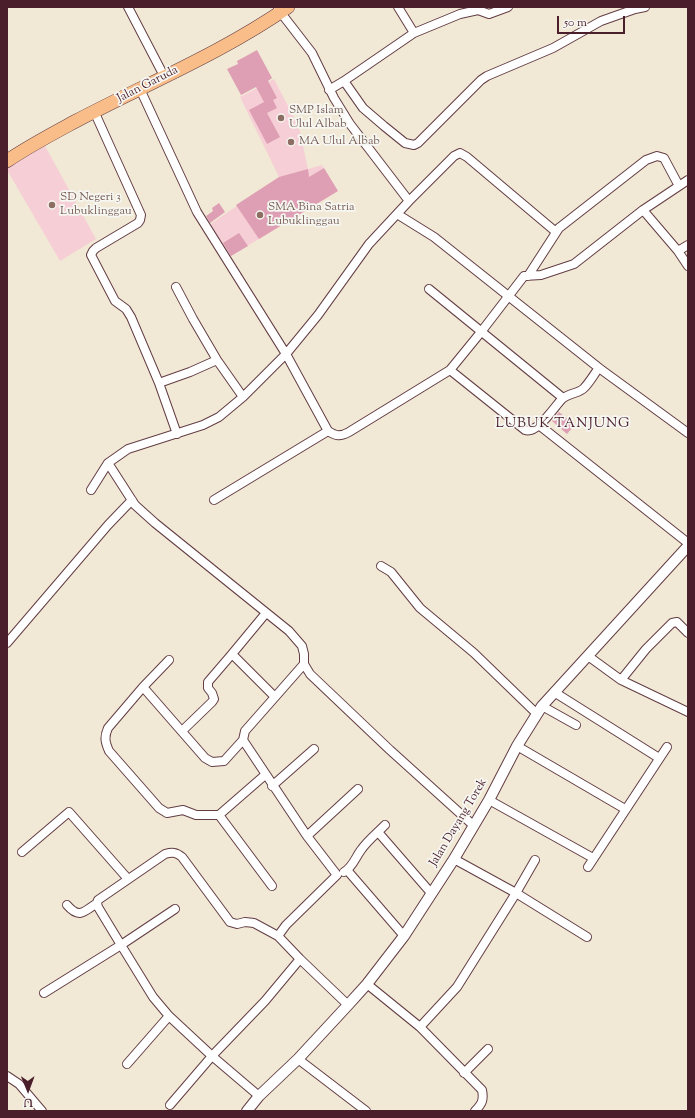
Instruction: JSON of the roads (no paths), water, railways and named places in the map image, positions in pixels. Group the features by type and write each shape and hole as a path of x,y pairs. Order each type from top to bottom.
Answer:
{"highway":[{"name":"Jalan Garuda","path":"7,161 24,149 94,111 246,34 281,9"}],"street":[{"path":"128,7 164,76"},
{"path":"398,7 414,33"},
{"path":"329,90 414,33 460,14 468,9 478,10 489,14 508,7"},
{"path":"344,81 362,108 405,143 414,145 418,143 481,80 487,76 554,48 601,21 645,7"},
{"path":"281,9 312,53 340,111 409,201"},
{"path":"140,89 197,212 286,354 328,431 335,435 342,436 450,370 522,278 541,275 574,264 643,210 688,180"},
{"path":"94,111 141,215 138,223 96,248 91,255 115,301 126,309 130,317 159,383 177,434"},
{"path":"91,490 108,463 128,449 203,425 218,417 243,397 286,354 318,315 369,244 454,156 460,154 467,157 556,232"},
{"path":"528,276 560,228 646,160 657,156 664,158 679,186"},
{"path":"643,210 678,251 688,266"},
{"path":"397,214 434,237 599,368 688,433"},
{"path":"678,251 688,245"},
{"path":"176,287 192,319 217,360 243,397"},
{"path":"429,289 563,398"},
{"path":"159,383 190,372 217,360"},
{"path":"450,370 525,430 533,430 563,398 573,392 584,389 599,368"},
{"path":"539,425 688,544"},
{"path":"214,500 328,431"},
{"path":"108,463 136,505 155,523 289,631 302,646 304,664 310,674 473,826"},
{"path":"7,642 108,525 132,500"},
{"name":"Jalan Dayang Torek","path":"247,1111 259,1096 298,1059 367,984 404,936 454,859 489,800 517,746 539,710 688,544"},
{"path":"381,566 391,572 420,608 539,710 576,725"},
{"path":"182,731 212,702 214,698 208,688 208,682 266,613"},
{"path":"621,680 646,649 672,623 677,622 688,633"},
{"path":"232,654 275,697"},
{"path":"588,656 621,680 688,712"},
{"path":"169,660 143,687 108,728 105,735 105,742 109,751 159,808 167,813 183,810 196,815 219,815 265,775"},
{"path":"143,687 205,758 212,762 224,761 243,740 245,732 304,664"},
{"path":"554,692 659,758"},
{"path":"243,740 306,836 337,875"},
{"path":"517,746 625,809"},
{"path":"588,867 659,758 668,747"},
{"path":"272,786 314,749"},
{"path":"306,836 358,789"},
{"path":"489,800 593,858"},
{"path":"22,852 69,812 128,880"},
{"path":"219,815 272,886"},
{"path":"278,936 286,925 337,875 347,870 356,860 361,850 385,825"},
{"path":"378,832 431,893"},
{"path":"67,905 73,912 78,914 82,913 97,903 98,900 164,854 171,852 176,853 182,857 230,922 237,924 245,922 254,923 278,936 348,1005"},
{"path":"454,859 516,893 587,937"},
{"path":"420,1027 457,987 535,860"},
{"path":"347,870 404,936"},
{"path":"97,903 120,945 153,997 169,1016 212,1056 259,1096"},
{"path":"44,993 175,908"},
{"path":"170,1105 212,1056 265,1001 300,959"},
{"path":"367,984 420,1027 482,1090 482,1104 475,1111"},
{"path":"127,1064 169,1016"},
{"path":"464,1073 488,1049"},
{"path":"298,1059 366,1111"},
{"path":"7,1076 19,1084 42,1111"}],"place":[{"name":"SMP Islam Ulul Albab","path":"281,118"},
{"name":"MA Ulul Albab","path":"291,142"},
{"name":"SD Negeri 3 Lubuklinggau","path":"52,205"},
{"name":"SMA Bina Satria Lubuklinggau","path":"260,215"}],"district":[{"name":"LUBUK TANJUNG","path":"563,425"}]}
